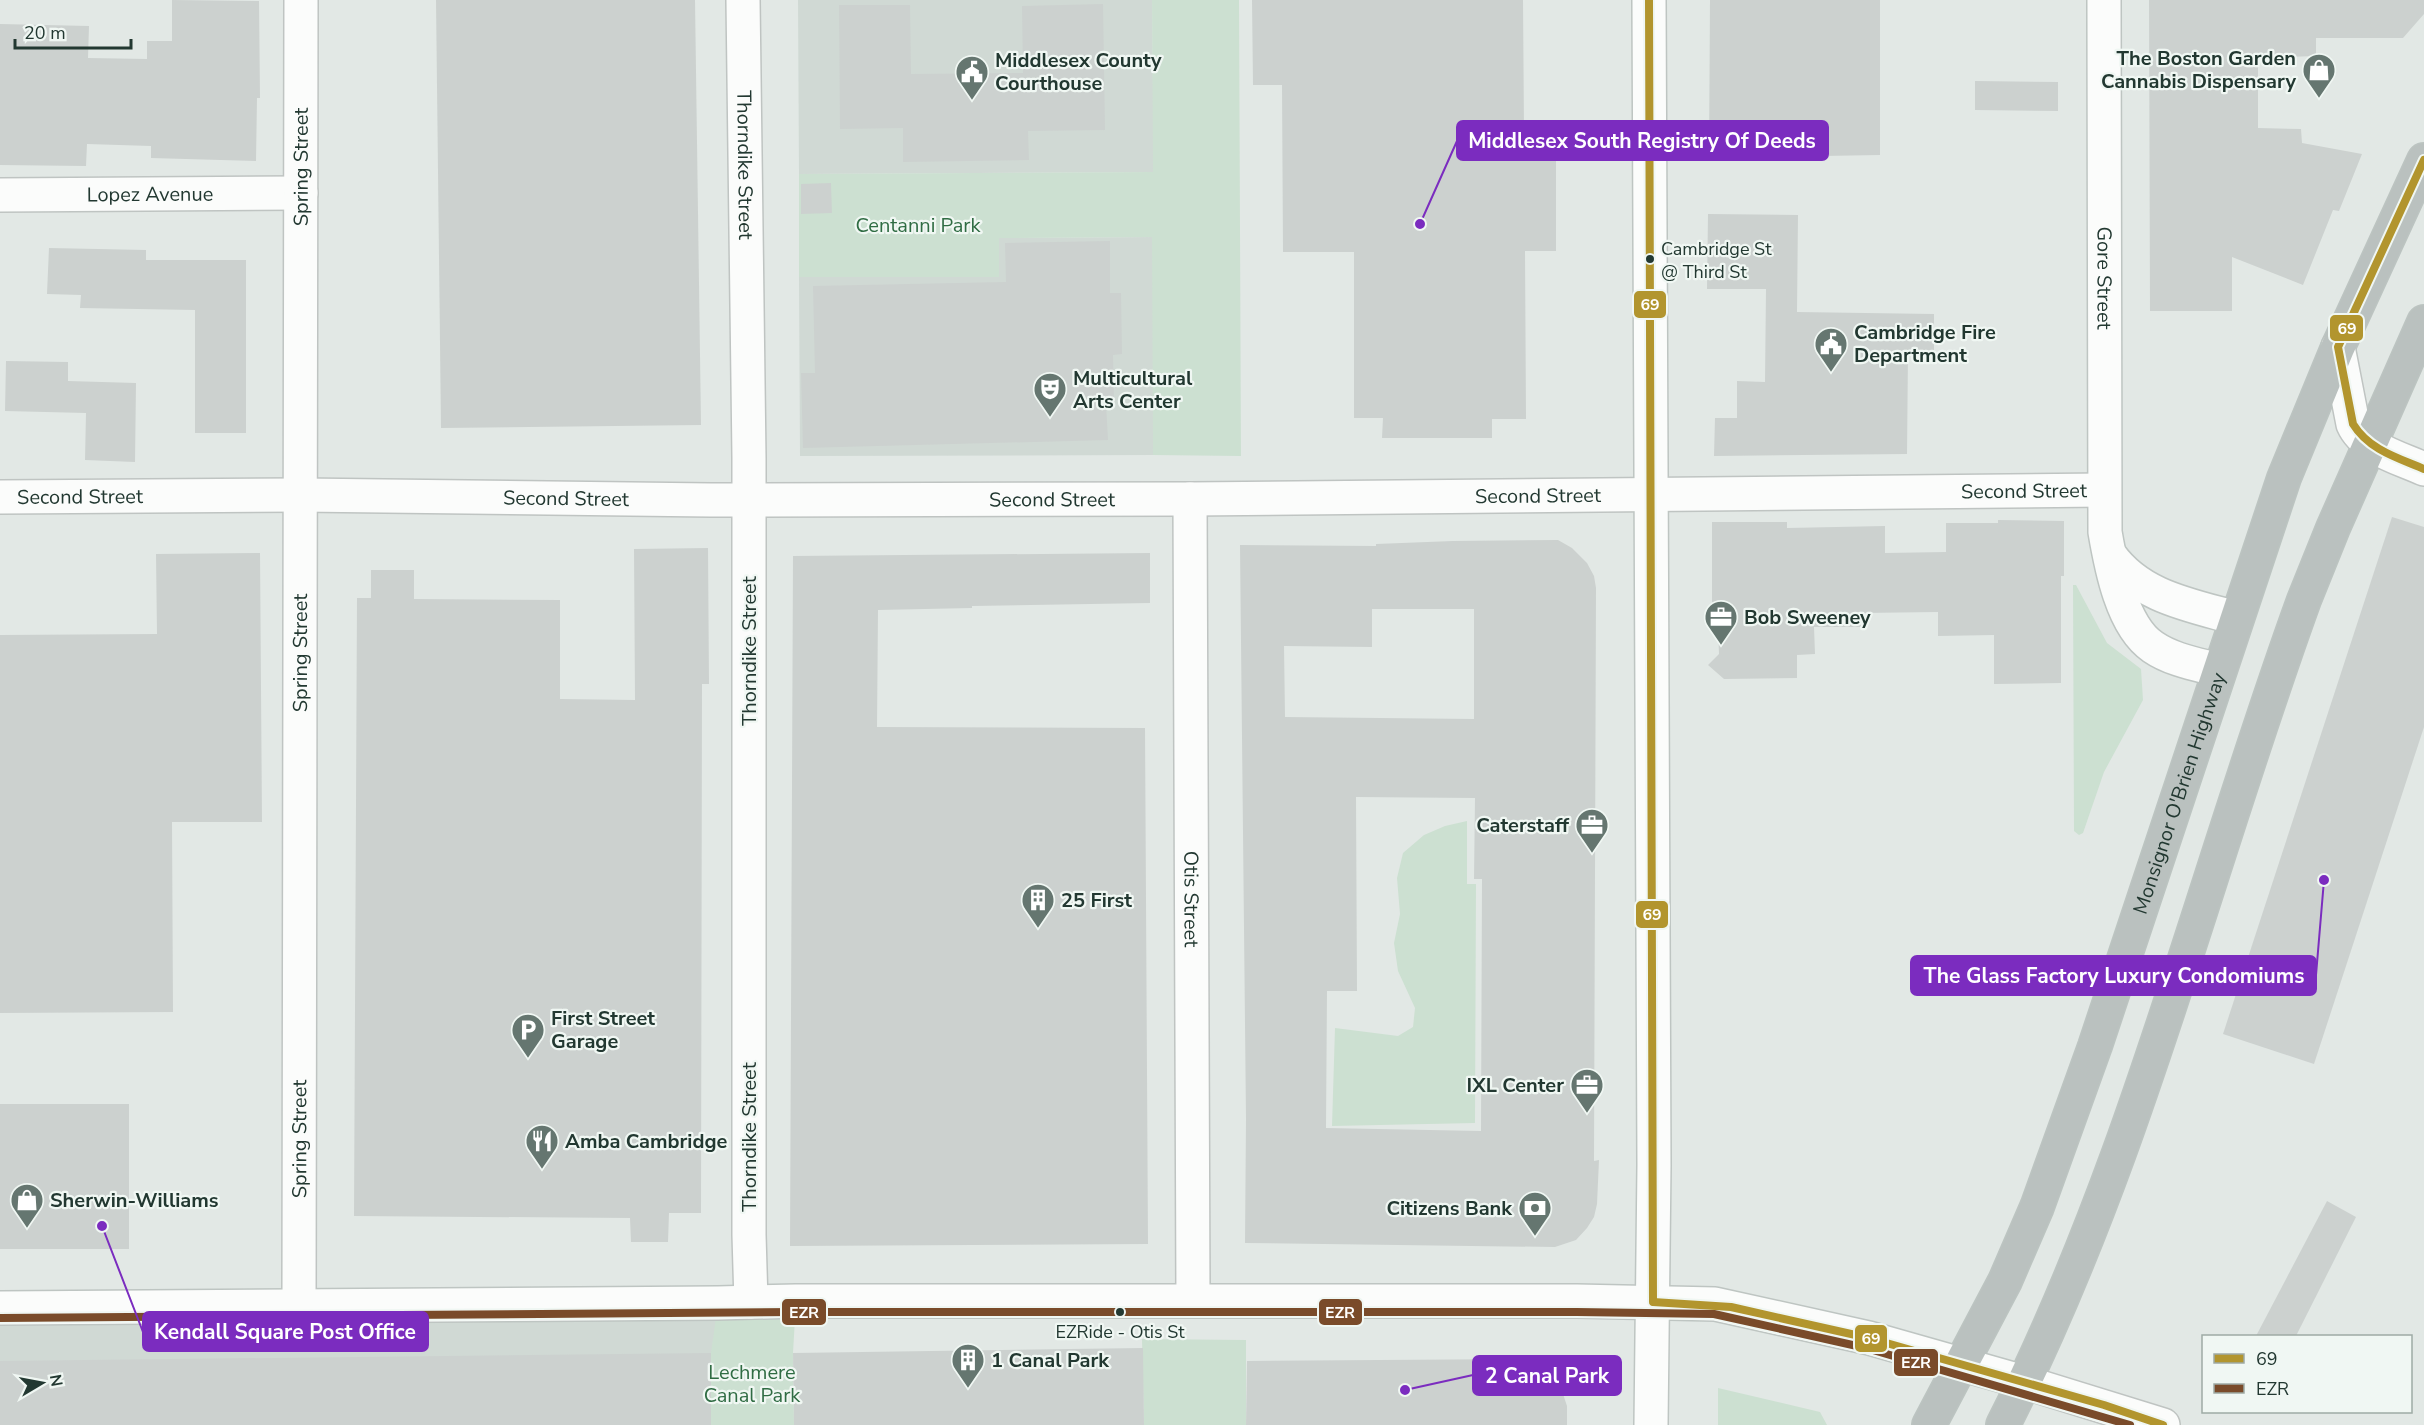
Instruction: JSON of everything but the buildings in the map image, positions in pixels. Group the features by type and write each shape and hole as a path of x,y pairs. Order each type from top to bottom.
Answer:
{"highway":[{"name":"Monsignor O'Brien Highway","path":"1929,1425 2009,1273 2037,1207 2066,1129 2284,478 2338,347 2424,160"},
{"path":"2003,1425 2076,1264 2118,1159 2303,604 2424,322"}],"street":[{"name":"Spring Street","path":"299,1307 301,0"},
{"name":"Thorndike Street","path":"743,0 749,500 749,1235 751,1302"},
{"path":"1649,0 1654,1153 1651,1425"},
{"name":"Gore Street","path":"2104,0 2105,532 2128,615 2140,636 2164,653 2182,661 2219,670"},
{"name":"Lopez Avenue","path":"0,195 301,193"},
{"path":"2338,347 2353,424 2359,435 2370,444 2424,469"},
{"name":"Second Street","path":"0,497 301,495 749,500 1190,499 2104,490"},
{"name":"Otis Street","path":"1190,499 1193,1300"},
{"path":"2110,555 2127,575 2147,590 2236,618"},
{"path":"0,1308 1193,1300 1715,1304 1869,1338 2163,1425"}],"shaded area":[{"path":"798,0 1152,0 1154,172 799,174"},
{"path":"1153,237 1153,455 800,456 799,277 999,277 999,238"},
{"path":"718,1303 715,1425 0,1425 0,1316"}],"green space":[{"name":"Centanni Park","path":"1152,0 1239,0 1241,456 1153,455 1152,237 999,238 999,277 799,277 799,174 1153,172"},
{"path":"2073,585 2076,585 2107,643 2141,669 2143,700 2104,772 2083,833 2079,835 2074,831"},
{"path":"1467,821 1467,884 1476,884 1475,1123 1332,1126 1335,1028 1398,1036 1413,1027 1415,1008 1398,971 1394,943 1400,914 1397,878 1403,853 1424,835 1445,826"},
{"name":"Lechmere Canal Park","path":"796,1301 793,1353 794,1425 711,1425 711,1353 718,1303"},
{"path":"1142,1339 1246,1340 1246,1425 1144,1425"},
{"path":"1718,1388 1820,1412 1827,1425 1718,1425"}],"transit line":[{"name":"69","path":"1649,0 1653,1302 1731,1307 1869,1338 2104,1405 2163,1425"},
{"name":"69","path":"2424,160 2338,347 2353,424 2376,447 2424,469"},
{"name":"EZR","path":"0,1318 796,1312 1714,1314 1866,1348 2130,1425"}],"place":[{"name":"The Boston Garden Cannabis Dispensary","path":"2319,99"},
{"name":"Middlesex County Courthouse","path":"972,101"},
{"name":"Middlesex South Registry Of Deeds","path":"1420,224"},
{"name":"Cambridge St @ Third St","path":"1650,259"},
{"name":"Cambridge Fire Department","path":"1831,373"},
{"name":"Multicultural Arts Center","path":"1050,418"},
{"name":"Bob Sweeney","path":"1721,646"},
{"name":"Caterstaff","path":"1592,854"},
{"name":"The Glass Factory Luxury Condomiums","path":"2324,880"},
{"name":"25 First","path":"1038,929"},
{"name":"First Street Garage","path":"528,1059"},
{"name":"IXL Center","path":"1587,1114"},
{"name":"Amba Cambridge","path":"542,1170"},
{"name":"Kendall Square Post Office","path":"102,1226"},
{"name":"Sherwin-Williams","path":"27,1229"},
{"name":"Citizens Bank","path":"1535,1237"},
{"name":"EZRide - Otis St","path":"1120,1312"},
{"name":"1 Canal Park","path":"968,1389"},
{"name":"2 Canal Park","path":"1405,1390"}]}
